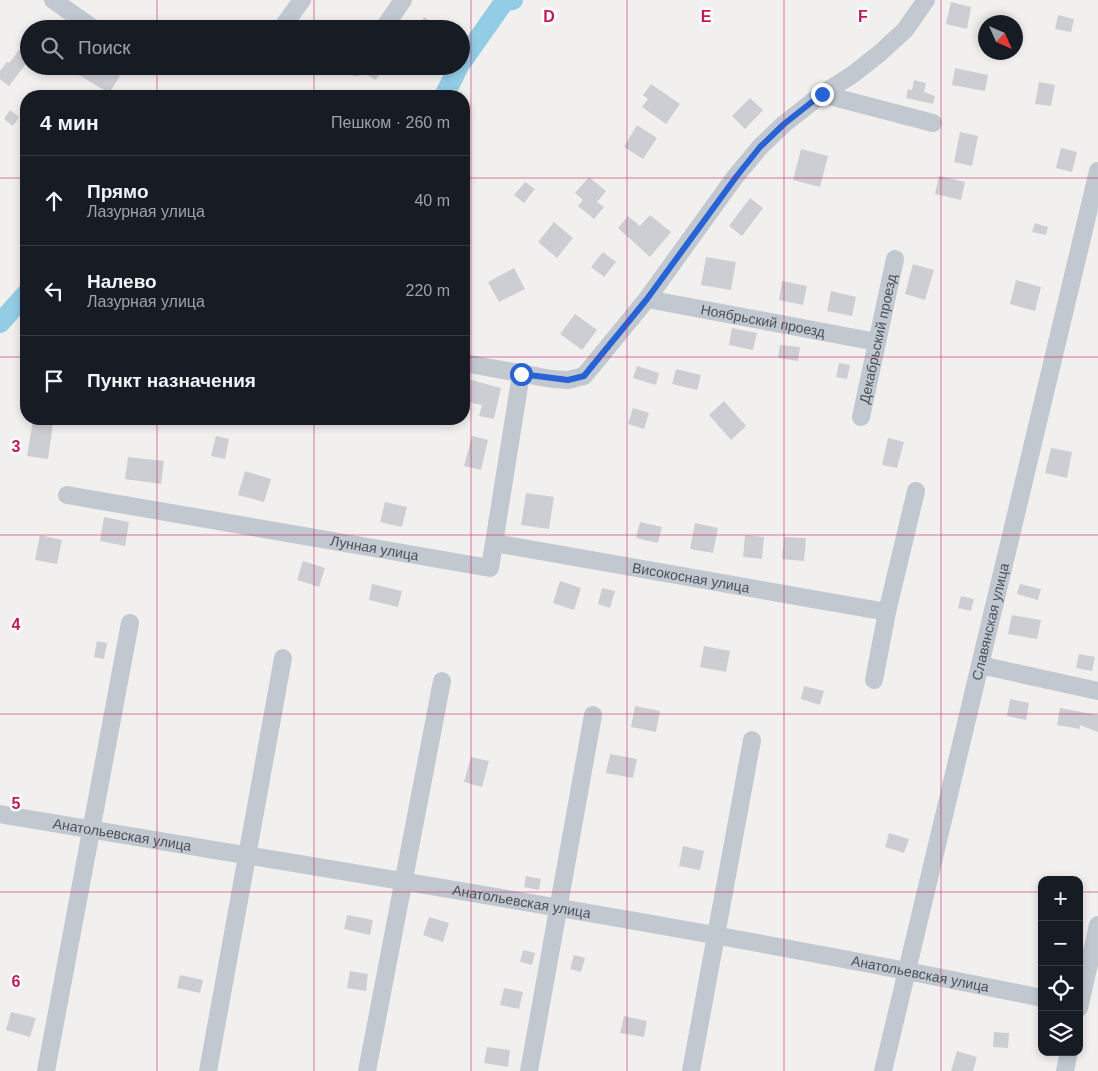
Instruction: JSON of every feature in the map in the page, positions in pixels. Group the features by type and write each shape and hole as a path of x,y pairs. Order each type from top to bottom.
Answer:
{"street":[{"path":"53,0 81,20"},
{"path":"288,20 302,0"},
{"path":"470,364 521,374 568,380 584,376 647,299 760,147 784,124 822,94 852,75 880,53 905,30 926,0"},
{"path":"388,20 399,1"},
{"path":"822,94 933,123"},
{"name":"Славянская улица","path":"884,1071 1098,171"},
{"name":"Декабрьский проезд","path":"861,417 896,259"},
{"name":"Ноябрьский проезд","path":"647,299 877,342"},
{"name":"Лунная улица","path":"67,495 490,568 521,374"},
{"path":"874,680 887,612 916,491"},
{"name":"Високосная улица","path":"494,543 887,612"},
{"path":"46,1071 130,623"},
{"path":"208,1071 283,658"},
{"path":"980,665 1098,691"},
{"path":"367,1071 442,681"},
{"path":"529,1071 593,714"},
{"path":"691,1071 752,740"},
{"name":"Анатольевская улица","path":"0,814 907,970 1038,997"},
{"path":"1083,990 1098,925"},
{"path":"1065,1071 1068,1056"}],"building":[{"path":"951,2 971,7 967,29 946,24"},
{"path":"1058,15 1074,19 1071,32 1055,29"},
{"path":"20,49 20,72 9,86 0,79 0,71 7,62 9,63"},
{"path":"955,68 988,75 985,91 952,85"},
{"path":"79,75 120,76 111,90 104,90"},
{"path":"367,75 379,75 376,80"},
{"path":"914,80 926,83 924,92 935,96 933,104 906,98 908,89 912,90"},
{"path":"1039,82 1055,85 1051,106 1035,104"},
{"path":"651,84 680,104 666,124 642,107 648,99 643,95"},
{"path":"750,98 763,110 745,129 732,116"},
{"path":"10,110 19,117 13,126 4,119"},
{"path":"637,125 657,138 643,159 624,147"},
{"path":"960,132 978,136 972,166 954,162"},
{"path":"1061,148 1077,152 1072,172 1056,168"},
{"path":"801,149 828,156 820,187 793,180"},
{"path":"939,176 965,182 961,200 935,194"},
{"path":"589,177 606,191 597,202 604,207 594,219 578,206 583,200 575,193"},
{"path":"525,182 535,189 524,203 514,195"},
{"path":"750,198 763,208 742,236 729,226"},
{"path":"650,215 671,232 650,257 618,228 628,216 640,226"},
{"path":"554,222 573,238 557,258 538,242"},
{"path":"1035,223 1048,227 1046,235 1032,232"},
{"path":"603,252 616,262 604,277 591,267"},
{"path":"706,257 736,262 731,290 701,285"},
{"path":"913,264 934,270 925,300 905,294"},
{"path":"514,268 525,289 499,302 488,282"},
{"path":"1016,280 1041,287 1035,311 1010,304"},
{"path":"782,281 807,286 803,305 779,300"},
{"path":"831,291 856,297 852,316 827,311"},
{"path":"575,314 597,330 582,350 560,334"},
{"path":"732,328 757,333 753,350 729,345"},
{"path":"780,345 800,347 798,361 778,358"},
{"path":"839,363 850,365 847,379 836,377"},
{"path":"637,366 659,373 656,385 633,378"},
{"path":"676,369 701,375 697,390 672,384"},
{"path":"470,380 501,388 494,419 479,416 482,405 470,402"},
{"path":"724,401 746,426 731,440 709,415"},
{"path":"633,408 649,413 644,429 628,424"},
{"path":"32,425 53,425 48,459 27,456"},
{"path":"216,436 229,439 225,459 211,456"},
{"path":"472,436 488,440 481,470 464,466"},
{"path":"888,438 904,442 897,468 882,465"},
{"path":"1051,448 1072,452 1067,478 1045,473"},
{"path":"128,457 164,461 161,484 125,479"},
{"path":"245,471 271,479 264,502 238,495"},
{"path":"526,493 554,497 549,529 521,525"},
{"path":"385,502 407,507 402,527 380,522"},
{"path":"104,517 129,522 125,546 100,541"},
{"path":"640,522 662,527 658,543 636,538"},
{"path":"695,523 718,528 713,553 690,549"},
{"path":"40,535 62,540 57,564 35,560"},
{"path":"745,535 764,537 762,559 743,557"},
{"path":"784,537 806,538 804,561 782,559"},
{"path":"303,561 325,568 319,587 297,580"},
{"path":"560,581 581,588 574,610 553,603"},
{"path":"372,584 402,591 398,607 369,600"},
{"path":"1020,584 1041,589 1038,600 1017,594"},
{"path":"602,588 615,591 610,608 598,604"},
{"path":"961,596 974,599 971,611 958,608"},
{"path":"1012,615 1041,620 1037,639 1008,634"},
{"path":"97,641 107,643 104,659 94,657"},
{"path":"704,646 730,651 726,672 700,667"},
{"path":"1079,654 1095,657 1092,671 1076,668"},
{"path":"804,686 824,691 820,705 801,699"},
{"path":"1010,699 1029,703 1026,720 1007,716"},
{"path":"635,706 660,711 656,732 631,727"},
{"path":"1060,708 1098,715 1098,732 1080,725 1080,729 1057,725"},
{"path":"610,754 637,759 633,778 606,773"},
{"path":"471,757 489,761 482,787 464,782"},
{"path":"889,833 909,839 904,853 885,847"},
{"path":"683,846 704,851 700,870 679,866"},
{"path":"526,876 541,879 539,890 524,887"},
{"path":"347,915 373,920 370,935 344,929"},
{"path":"429,917 449,923 443,942 423,935"},
{"path":"523,950 535,953 532,965 520,962"},
{"path":"574,955 585,958 581,972 570,969"},
{"path":"350,971 368,974 366,991 347,988"},
{"path":"180,975 203,980 200,993 177,988"},
{"path":"504,988 523,992 519,1009 500,1005"},
{"path":"11,1012 36,1018 30,1037 6,1030"},
{"path":"624,1016 647,1021 644,1037 620,1033"},
{"path":"994,1032 1009,1033 1008,1048 993,1047"},
{"path":"487,1047 510,1050 508,1067 484,1063"},
{"path":"957,1051 977,1057 973,1071 951,1071"}],"waterway":[{"path":"470,50 504,2 513,0"},
{"path":"447,90 454,75"},
{"path":"0,323 20,301"}],"route":[{"path":"521,374 568,380 584,376 647,299 760,147 784,124 822,94"}]}
